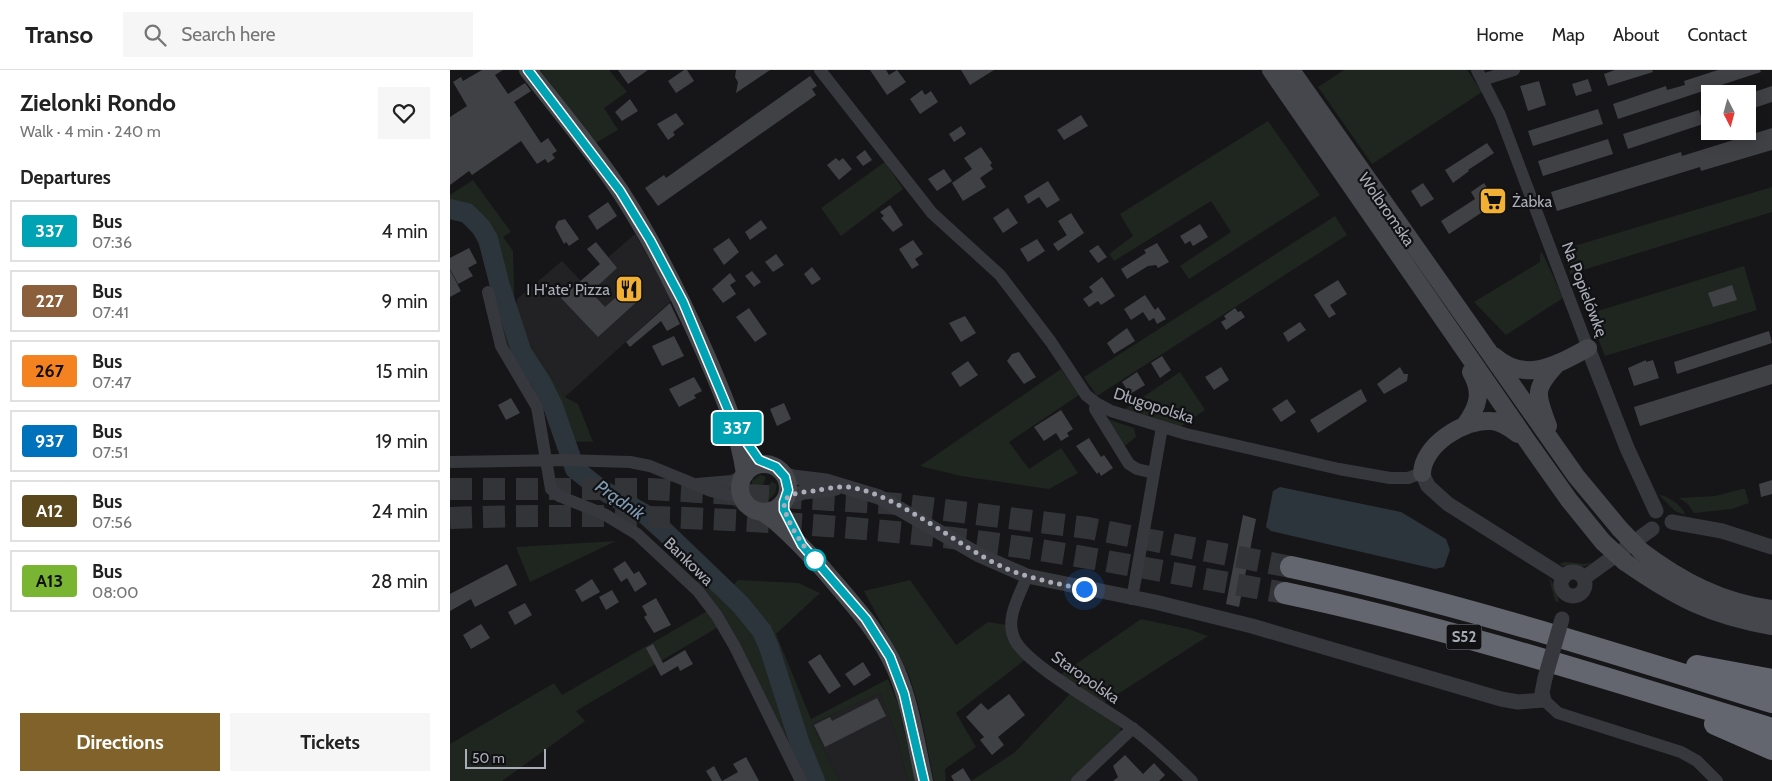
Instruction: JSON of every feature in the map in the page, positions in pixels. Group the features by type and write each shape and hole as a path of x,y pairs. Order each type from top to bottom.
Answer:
{"highway":[{"name":"S52","path":"1291,567 1407,594 1586,645 1772,702"},
{"name":"S52","path":"1285,593 1402,620 1640,688 1772,729"},
{"path":"1586,645 1772,680"},
{"path":"1640,688 1686,712 1772,749"}],"main road":[{"path":"528,70 620,191 650,240 683,302 734,424 757,458 766,464 776,467 782,473 788,485 785,513 802,545"},
{"name":"Wolbromska","path":"1271,70 1453,336"},
{"name":"Wolbromska","path":"1290,70 1557,449 1620,530 1641,551 1665,569 1703,590 1735,602 1772,609"},
{"path":"1453,336 1477,382 1479,393 1476,409 1465,425"},
{"path":"1453,336 1569,500 1603,542 1625,562 1661,587 1698,606 1731,618 1772,626"},
{"path":"1484,347 1510,367 1536,371 1556,365 1588,348"},
{"path":"1556,365 1542,380 1538,394 1557,449"},
{"path":"1422,473 1426,458 1431,451 1440,441 1465,425 1490,420 1499,422 1528,442"},
{"path":"734,424 744,475"},
{"path":"766,464 756,466 744,475 740,485 742,498 750,508 762,512 802,545 866,619 890,657 904,694 924,781"},
{"path":"762,512 772,511 785,500"}],"street":[{"name":"Długopolska","path":"820,70 932,213 1000,275 1051,342 1086,395 1096,403 1111,411 1162,427 1244,448 1383,477 1408,478 1422,473"},
{"name":"Na Popielówkę","path":"1514,70 1479,75 1500,115 1627,448 1656,511"},
{"name":"Bankowa","path":"488,292 501,346 537,407 548,480 554,493 566,500 604,514 637,534 698,591 717,616 735,647 801,781"},
{"path":"1096,403 1095,409 1129,464 1137,469 1154,474"},
{"path":"1132,598 1162,427"},
{"path":"450,462 546,460 630,462 650,466 711,491 742,498"},
{"path":"782,473 793,477 826,481 885,500 979,555 1027,576 1252,626 1501,699 1518,702 1544,700"},
{"path":"1422,473 1428,486 1448,504 1564,577"},
{"path":"695,484 724,482 744,475"},
{"path":"785,500 804,492 847,487"},
{"path":"1656,511 1667,512 1672,522 1669,529 1662,532 1652,529 1649,519 1656,511"},
{"path":"1672,522 1722,530 1772,547"},
{"path":"1584,578 1652,529"},
{"path":"1564,577 1574,572 1584,578"},
{"name":"Staropolska","path":"1027,576 1012,616 1012,630 1016,644 1024,653 1069,686 1133,728 1192,781"},
{"path":"1564,577 1562,588 1570,596 1577,596 1583,591 1585,585 1584,578"},
{"path":"1570,596 1545,678 1542,693 1544,700 1558,713 1681,752 1697,761 1716,781"},
{"path":"1077,781 1133,728"}],"shaded area":[{"path":"609,70 627,92 604,108 618,130 594,144 541,71"},
{"path":"1344,70 1467,70 1482,92 1372,164 1318,87"},
{"path":"1268,121 1320,195 1189,279 1180,266 1231,232 1211,201 1114,261 1109,254 1133,236 1120,214"},
{"path":"885,162 903,189 841,236 821,208"},
{"path":"473,180 511,232 503,237 513,251 515,321 565,397 578,404 593,442 557,441 537,396 506,347 501,334 482,253 474,235 464,223 450,219 450,195"},
{"path":"1772,187 1772,212 1570,274 1564,249"},
{"path":"1335,216 1347,235 1097,396 1084,377"},
{"path":"635,234 672,300 565,397 515,321 517,299 562,261 581,281"},
{"path":"1542,252 1563,298 1506,335 1474,302 1540,262 1540,254"},
{"path":"1744,266 1757,310 1605,356 1588,314"},
{"path":"1061,369 1079,395 1009,442 1029,469 1061,448 1078,473 1049,489 961,476 920,466"},
{"path":"1180,372 1205,410 1179,428 1124,410"},
{"path":"1107,419 1134,428 1136,437 1122,448"},
{"path":"760,475 766,477 763,485 767,488 772,481 777,485 775,494 767,501 757,500 751,492 752,481"},
{"path":"1280,487 1401,512 1446,539 1450,550 1444,567 1435,569 1271,531 1266,527 1273,491"},
{"path":"1745,489 1749,503 1732,509 1694,513 1688,504 1679,498 1715,496"},
{"path":"1659,495 1675,502 1682,508 1685,515 1675,511"},
{"path":"726,501 736,501 769,527 761,525"},
{"path":"616,541 530,582 516,547"},
{"path":"1565,562 1585,564 1593,562 1576,568 1559,564"},
{"path":"1549,578 1556,587 1559,602 1555,601"},
{"path":"708,580 746,618 762,641 810,781 805,781 692,582"},
{"path":"738,580 798,583 820,593 776,634 811,719 888,679 899,707 915,781 908,781 894,728 880,693 812,724 839,781 823,781 775,642 766,627 732,587"},
{"path":"910,580 956,645 988,622 1007,625 1008,636 1012,644 1026,659 956,713 976,747 945,769 946,781 934,781 920,711 909,675 864,591"},
{"path":"709,610 720,626 576,711 585,721 502,781 450,781 450,744 554,683 562,695"},
{"path":"1141,619 1188,629 1208,636 1102,704 1060,675"},
{"path":"880,693 894,728 908,781 839,781 812,724"},
{"path":"1070,694 1120,726 1121,732 1072,781 971,781 1014,753"}],"building":[{"path":"482,70 503,70 495,75 508,94 525,83 531,91 514,102 541,143 548,138 557,151 552,154 555,158 548,163 545,159 537,164 521,141 472,175 469,171 450,185 450,117 467,106 453,82 461,77 463,81"},
{"path":"618,70 648,70 628,84"},
{"path":"684,70 687,70 694,81 676,93 668,81"},
{"path":"736,70 770,70 736,93 738,82 735,77"},
{"path":"870,70 886,70 889,75 897,70 906,82 887,95"},
{"path":"961,70 994,70 970,85"},
{"path":"1615,70 1652,70 1653,72 1608,86 1604,74"},
{"path":"1718,70 1760,70 1761,72 1721,85 1701,85 1701,92 1618,119 1613,104 1666,86 1667,90 1685,85 1684,81"},
{"path":"810,76 817,86 812,89 816,95 658,206 645,188 664,175 666,178"},
{"path":"1588,79 1592,91 1576,96 1572,84"},
{"path":"1539,81 1546,105 1528,111 1520,86"},
{"path":"1772,86 1772,102 1756,107 1756,91"},
{"path":"922,90 925,95 931,91 938,102 920,114 910,99"},
{"path":"630,99 638,111 622,121 615,112"},
{"path":"1598,109 1603,124 1533,146 1528,131"},
{"path":"1699,110 1701,117 1701,125 1628,149 1623,134"},
{"path":"676,113 684,124 673,132 675,135 668,140 657,124"},
{"path":"1081,115 1088,126 1064,140 1057,130"},
{"path":"961,126 966,134 954,142 949,134"},
{"path":"1772,128 1772,150 1701,171 1700,167 1557,211 1551,192 1681,152 1682,156 1733,140 1756,140 1756,133"},
{"path":"1608,139 1613,154 1543,176 1538,161"},
{"path":"1487,143 1494,153 1468,170 1453,183 1445,170"},
{"path":"981,147 992,163 990,165 993,169 980,178 986,187 963,201 952,183 972,169 964,158"},
{"path":"865,150 872,160 863,166 856,157"},
{"path":"836,158 839,161 843,158 852,169 839,180 827,165"},
{"path":"944,169 952,181 937,191 928,179"},
{"path":"1048,181 1060,200 1047,208 1039,197 1028,204 1024,196"},
{"path":"1423,183 1434,199 1421,207 1411,191"},
{"path":"1484,183 1498,205 1485,214 1484,211 1449,234 1441,221 1475,199 1471,192"},
{"path":"608,202 617,216 597,230 588,216"},
{"path":"890,205 903,225 893,232 881,218 884,216 880,212"},
{"path":"1008,208 1018,223 1003,233 993,218"},
{"path":"1071,213 1084,233 1071,242 1058,221"},
{"path":"565,219 579,239 569,246 566,242 564,244 555,227 558,221"},
{"path":"761,220 767,228 750,240 745,232"},
{"path":"1200,224 1208,237 1193,246 1190,241 1185,244 1180,236"},
{"path":"1067,235 1071,242 1058,251 1053,244"},
{"path":"729,238 739,252 724,265 713,249"},
{"path":"1037,239 1045,251 1028,262 1020,249"},
{"path":"913,240 923,254 915,259 919,265 912,269 899,249"},
{"path":"596,242 617,268 591,292 605,307 631,284 642,297 598,337 561,298 600,264 587,249"},
{"path":"1157,243 1169,262 1158,268 1156,265 1148,266 1127,279 1121,269 1146,253 1144,250"},
{"path":"1098,245 1107,257 1098,263 1089,251"},
{"path":"469,248 477,263 468,268 473,276 458,284 450,269 450,258"},
{"path":"776,254 784,265 773,272 765,262"},
{"path":"812,267 821,279 812,285 804,274"},
{"path":"450,270 461,291 450,297"},
{"path":"752,271 761,282 754,287 745,276"},
{"path":"730,273 736,281 730,285 736,294 723,303 712,289"},
{"path":"1102,277 1115,296 1101,305 1098,301 1089,307 1083,299 1093,292 1089,287"},
{"path":"1338,280 1347,294 1330,305 1336,314 1329,318 1314,295"},
{"path":"1732,285 1737,300 1713,307 1708,293"},
{"path":"1145,295 1155,310 1158,307 1166,319 1157,324 1154,318 1149,321 1143,312 1131,320 1124,309"},
{"path":"670,303 680,324 667,331 661,321 630,347 626,342"},
{"path":"749,308 767,334 755,342 736,317"},
{"path":"1235,308 1238,312 1241,311 1245,317 1226,330 1221,322 1226,319 1224,316"},
{"path":"965,316 976,333 961,342 949,323"},
{"path":"1300,322 1306,330 1288,342 1283,333"},
{"path":"1127,328 1135,341 1114,354 1107,343"},
{"path":"1769,331 1772,343 1677,374 1674,362"},
{"path":"674,336 684,356 662,366 652,346"},
{"path":"1019,352 1036,377 1024,384 1007,361 1012,354"},
{"path":"1162,356 1171,370 1160,378 1151,363"},
{"path":"1646,360 1646,362 1653,360 1659,378 1634,386 1628,368"},
{"path":"968,361 978,375 960,387 951,373"},
{"path":"1772,364 1772,384 1640,426 1634,407"},
{"path":"1221,367 1229,380 1214,390 1205,377"},
{"path":"1400,367 1404,374 1408,374 1407,381 1384,394 1377,384"},
{"path":"1137,372 1145,385 1130,394 1122,382"},
{"path":"694,377 702,391 694,395 696,398 679,407 669,389"},
{"path":"1361,389 1367,401 1318,433 1310,420"},
{"path":"511,398 520,413 506,420 498,405"},
{"path":"1287,399 1296,412 1281,422 1272,409"},
{"path":"784,403 791,419 777,426 770,409"},
{"path":"1061,410 1073,429 1067,433 1069,436 1061,441 1056,433 1044,441 1034,427"},
{"path":"1089,438 1101,457 1104,455 1113,468 1101,476 1099,472 1097,474 1076,446"},
{"path":"1772,480 1772,494 1761,497 1759,484"},
{"path":"1243,515 1256,519 1239,607 1226,604"},
{"path":"625,561 634,574 639,571 647,584 635,592 627,578 621,582 613,569"},
{"path":"507,564 517,585 475,607 471,599 450,611 450,594"},
{"path":"592,579 600,592 582,602 575,590"},
{"path":"612,590 619,602 606,610 599,597"},
{"path":"656,598 671,625 654,633 644,617 647,615 642,606"},
{"path":"525,603 532,615 515,625 508,612"},
{"path":"481,624 490,638 471,649 463,635"},
{"path":"653,644 663,663 685,650 693,664 680,671 678,666 661,676 646,648"},
{"path":"820,654 841,686 829,694 808,662"},
{"path":"863,662 871,675 854,686 845,674"},
{"path":"1009,694 1025,715 998,737 1004,745 992,755 980,740 984,737 966,717 981,703 988,710"},
{"path":"877,698 886,716 825,747 814,725 830,717 832,721"},
{"path":"1125,755 1143,774 1154,763 1165,775 1159,781 1113,781 1118,777 1113,766"},
{"path":"746,757 759,781 722,781 738,772 733,764"},
{"path":"714,766 722,781 712,781 706,771"},
{"path":"963,768 971,781 954,781 951,776"}],"waterway":[{"name":"Prądnik","path":"450,209 467,213 481,227 488,239 500,286 522,353 541,382 553,406 575,469 599,488 646,515 740,604 762,631 769,647 800,744 815,781"}],"tunnel":[{"path":"450,489 650,489 898,504 1088,528 1291,567"},
{"path":"450,518 513,516 638,517 764,522 890,531 1036,549 1285,593"}],"bus line":[{"name":"337","path":"528,70 620,191 650,240 683,302 734,424 757,458 766,464 776,467 787,481 788,494 784,502 784,510 802,545 866,619 890,657 904,694 924,781"}],"place":[{"name":"Żabka","path":"1493,201"},
{"name":"I H'ate' Pizza","path":"629,289"}],"route":[{"path":"815,560 802,545 798,534 785,513 784,502 790,496 804,492 847,487 863,491 891,503 979,555 1006,568 1052,583 1084,589"}]}
